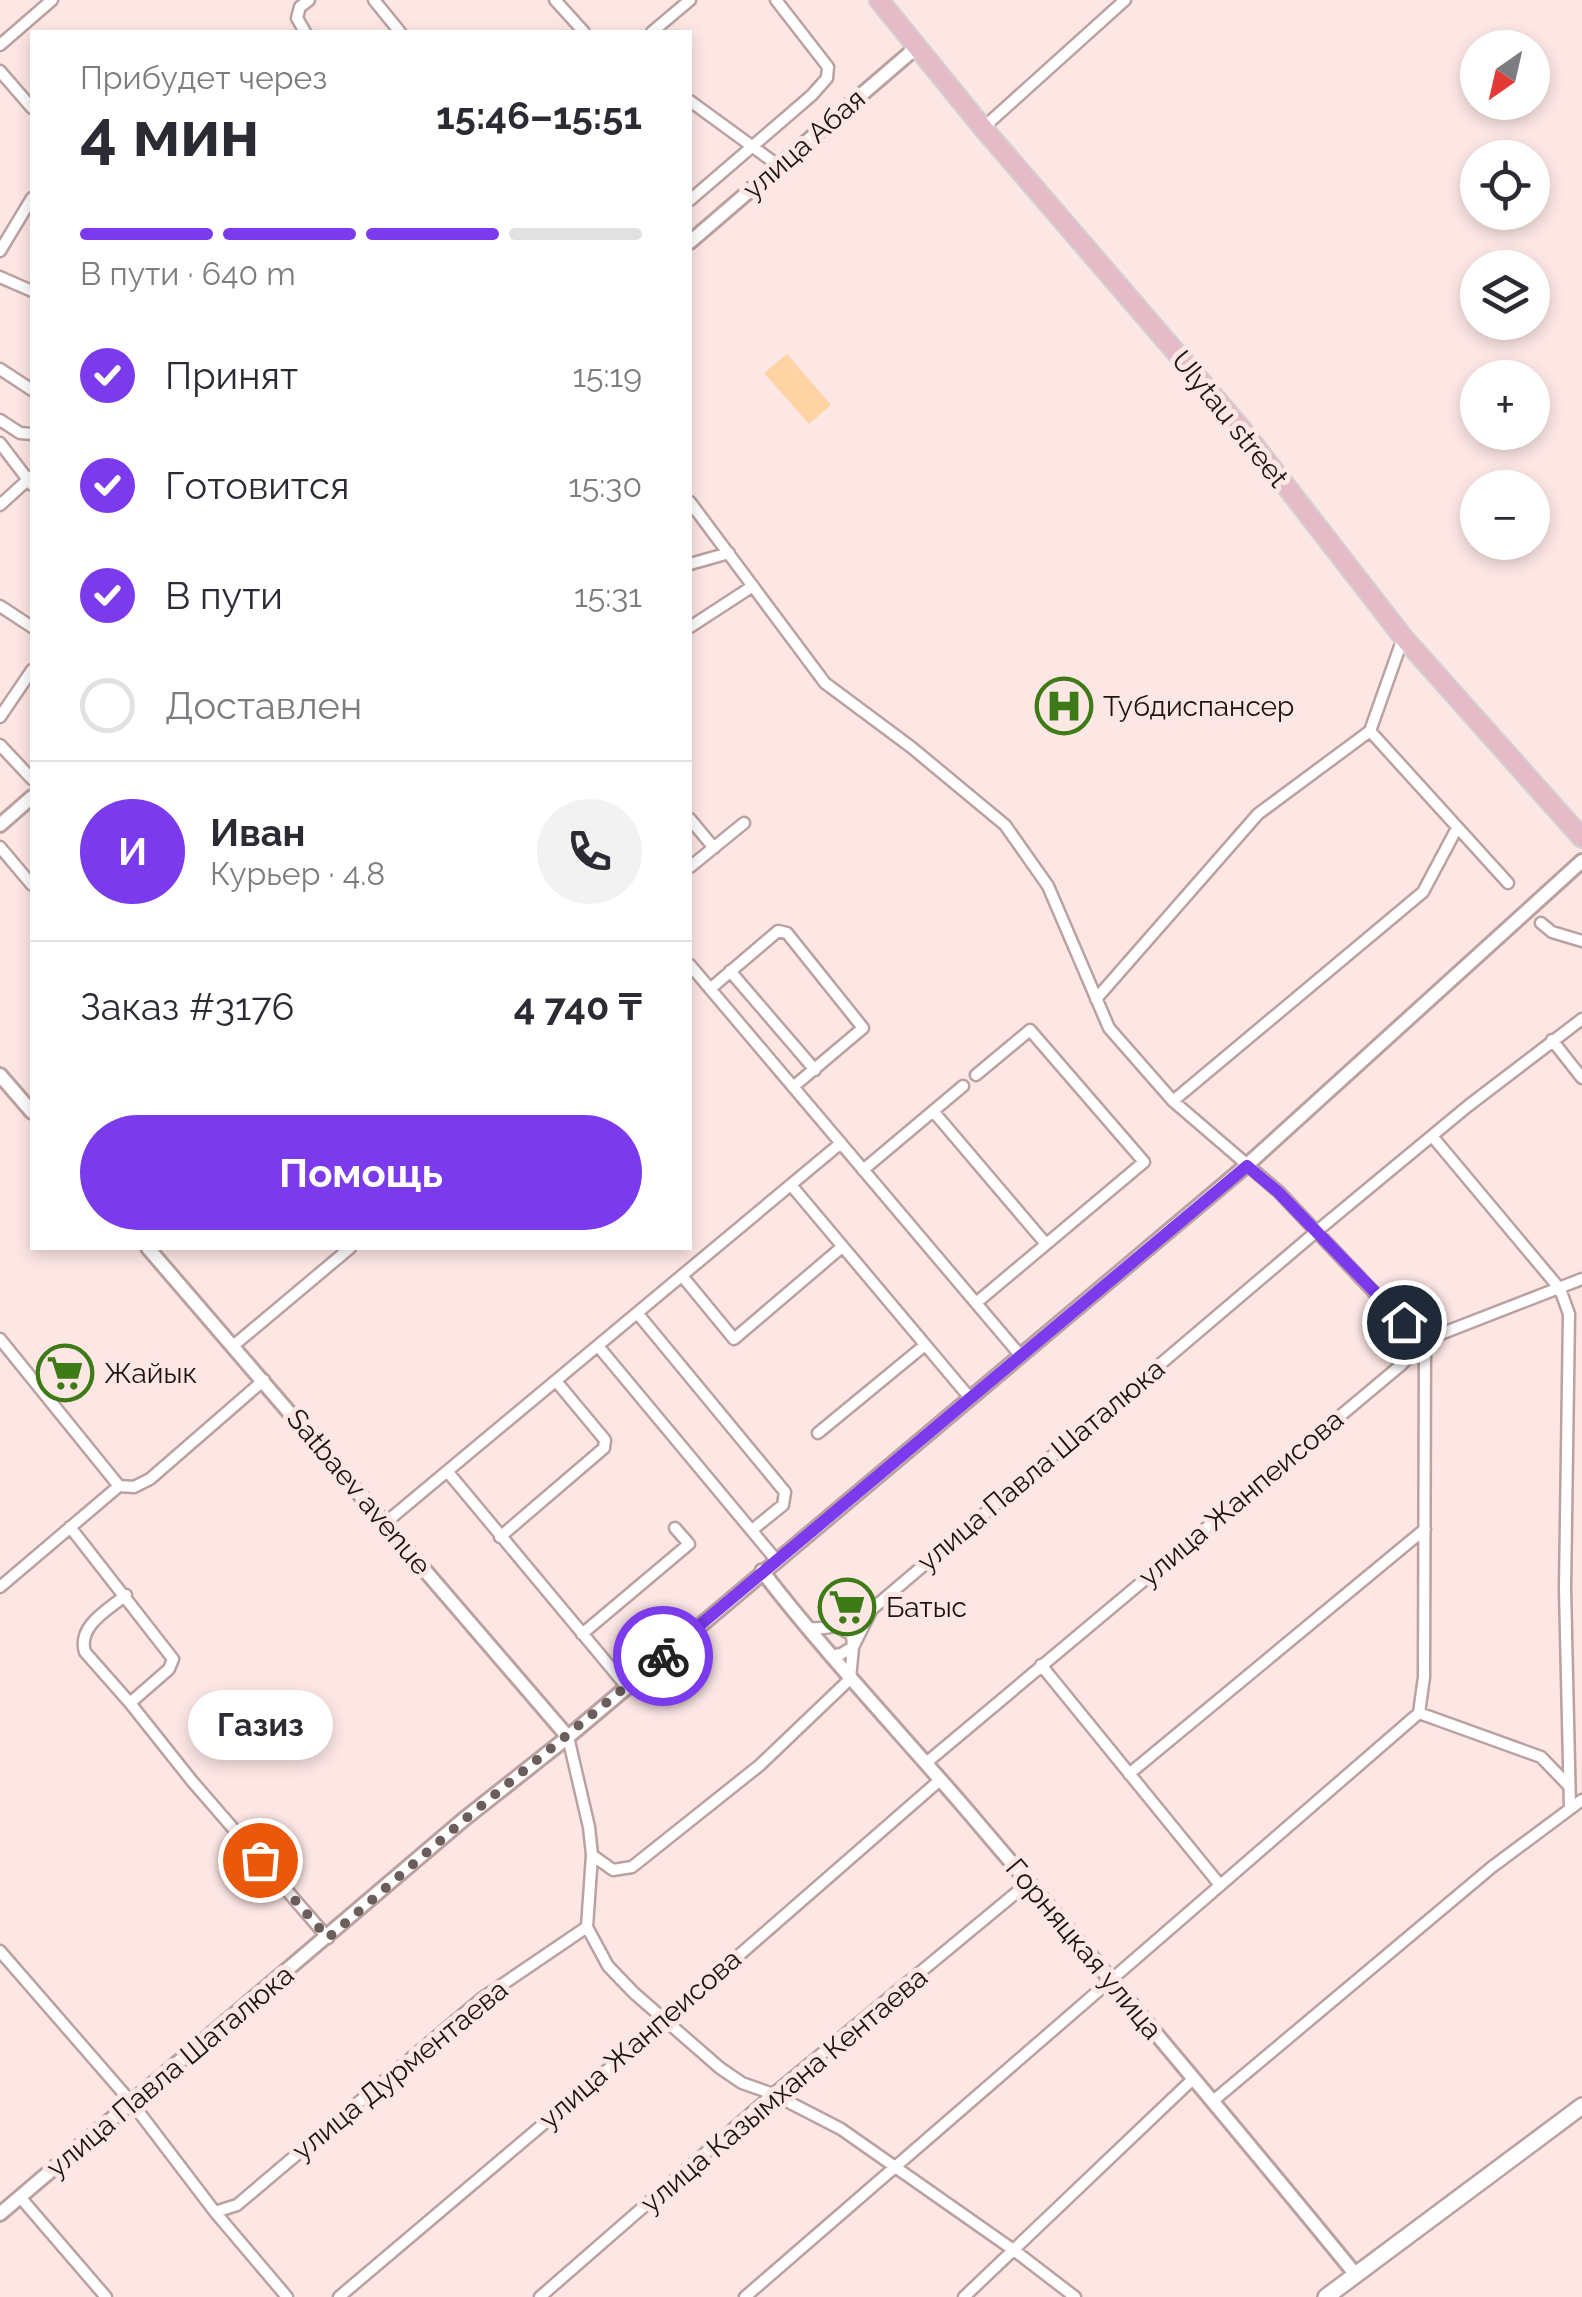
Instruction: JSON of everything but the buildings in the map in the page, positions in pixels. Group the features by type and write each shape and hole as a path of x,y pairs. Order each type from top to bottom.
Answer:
{"main road":[{"name":"Ulytau street","path":"880,0 983,128 1241,428 1403,637 1582,838"},
{"path":"1326,2297 1582,2106"}],"street":[{"path":"0,45 52,0"},
{"path":"304,30 297,18 300,7 309,0"},
{"path":"374,0 398,30"},
{"path":"555,0 582,30"},
{"path":"654,30 690,0"},
{"path":"692,198 812,95 829,72 776,0"},
{"path":"983,128 1126,0"},
{"name":"улица Абая","path":"692,240 918,46"},
{"path":"0,71 30,106"},
{"path":"692,103 779,166"},
{"path":"0,251 30,201"},
{"path":"0,277 30,290"},
{"path":"0,369 30,389"},
{"path":"0,420 30,434"},
{"path":"0,443 30,480"},
{"path":"0,505 30,482"},
{"path":"692,505 825,683 911,747 1005,826 1048,886 1109,1028 1172,1101 1317,1231 1425,1340 1424,1677 1419,1713 745,2297"},
{"path":"692,563 729,552"},
{"path":"692,626 753,586"},
{"path":"0,606 30,626"},
{"path":"1096,999 1258,814 1370,731 1403,637"},
{"path":"0,717 30,673"},
{"path":"1370,731 1508,883"},
{"path":"0,745 30,777"},
{"path":"0,825 30,799"},
{"path":"692,821 714,848"},
{"path":"692,865 744,822"},
{"path":"1172,1101 1423,892 1456,828"},
{"path":"0,847 30,883"},
{"name":"улица Павла Шаталюка","path":"0,2214 464,1820 1247,1166 1582,861"},
{"path":"1541,923 1552,932 1582,941"},
{"path":"710,988 778,930 786,933 862,1023 859,1033 793,1087"},
{"path":"692,967 1020,1355"},
{"path":"730,971 815,1070"},
{"name":"улица Павла Шаталюка","path":"806,1628 836,1626 871,1610 1317,1231 1582,1018"},
{"path":"976,1075 1030,1030 1144,1162 976,1303"},
{"path":"1552,1040 1582,1078"},
{"path":"0,1075 30,1110"},
{"path":"863,1170 962,1086"},
{"path":"933,1111 1046,1244"},
{"path":"1432,1136 1560,1289 1569,1314 1564,1589 1570,1808"},
{"path":"385,1523 841,1143"},
{"path":"791,1186 970,1398"},
{"path":"682,1277 734,1339 842,1246"},
{"name":"Satbaev avenue","path":"150,1250 568,1737"},
{"path":"233,1346 348,1250"},
{"name":"улица Жанпеисова","path":"926,1763 1401,1366 1425,1340 1582,1279"},
{"path":"638,1314 785,1492 782,1505 752,1530"},
{"path":"0,1338 118,1486"},
{"path":"818,1433 924,1344"},
{"path":"598,1346 778,1560"},
{"path":"0,1587 118,1486 134,1487 150,1479 264,1380"},
{"path":"500,1537 604,1448 605,1440 556,1381"},
{"path":"447,1471 627,1687"},
{"path":"70,1527 174,1659 170,1668 130,1703"},
{"path":"582,1634 689,1544 676,1528"},
{"path":"1129,1774 1425,1529"},
{"path":"762,1571 806,1628"},
{"path":"126,1595 84,1631 84,1652 328,1938"},
{"path":"592,1855 614,1870 632,1868 760,1765 850,1679 853,1647 871,1610"},
{"path":"836,1626 847,1630 853,1647 841,1654 825,1650 826,1633 836,1626"},
{"name":"Горняцкая улица","path":"806,1628 1110,1979 1356,2276"},
{"path":"1040,1665 1220,1885"},
{"path":"1419,1713 1540,1757 1569,1786"},
{"path":"568,1737 592,1855 588,1927 608,1966 720,2068 742,2083 774,2094 841,2130 1075,2297"},
{"name":"улица Жанпеисова","path":"339,2297 940,1780"},
{"path":"1213,2101 1492,1867 1582,1800"},
{"name":"улица Казымхана Кентаева","path":"540,2297 774,2094 1028,1883"},
{"name":"улица Дурментаева","path":"214,2212 237,2205 481,2000 588,1927"},
{"path":"0,1951 132,2104 214,2212 287,2297"},
{"path":"964,2297 1194,2078"},
{"path":"20,2197 106,2297"}],"shaded area":[{"path":"787,354 831,405 809,424 764,373"}],"way so far":[{"path":"260,1860 328,1938 663,1656"}],"place":[{"name":"Тубдиспансер","path":"1064,706"},
{"name":"Жайык","path":"65,1373"},
{"name":"Батыс","path":"847,1607"},
{"name":"Газиз","path":"260,1860"}],"route":[{"path":"663,1656 1247,1166 1278,1192 1404,1322"}]}
